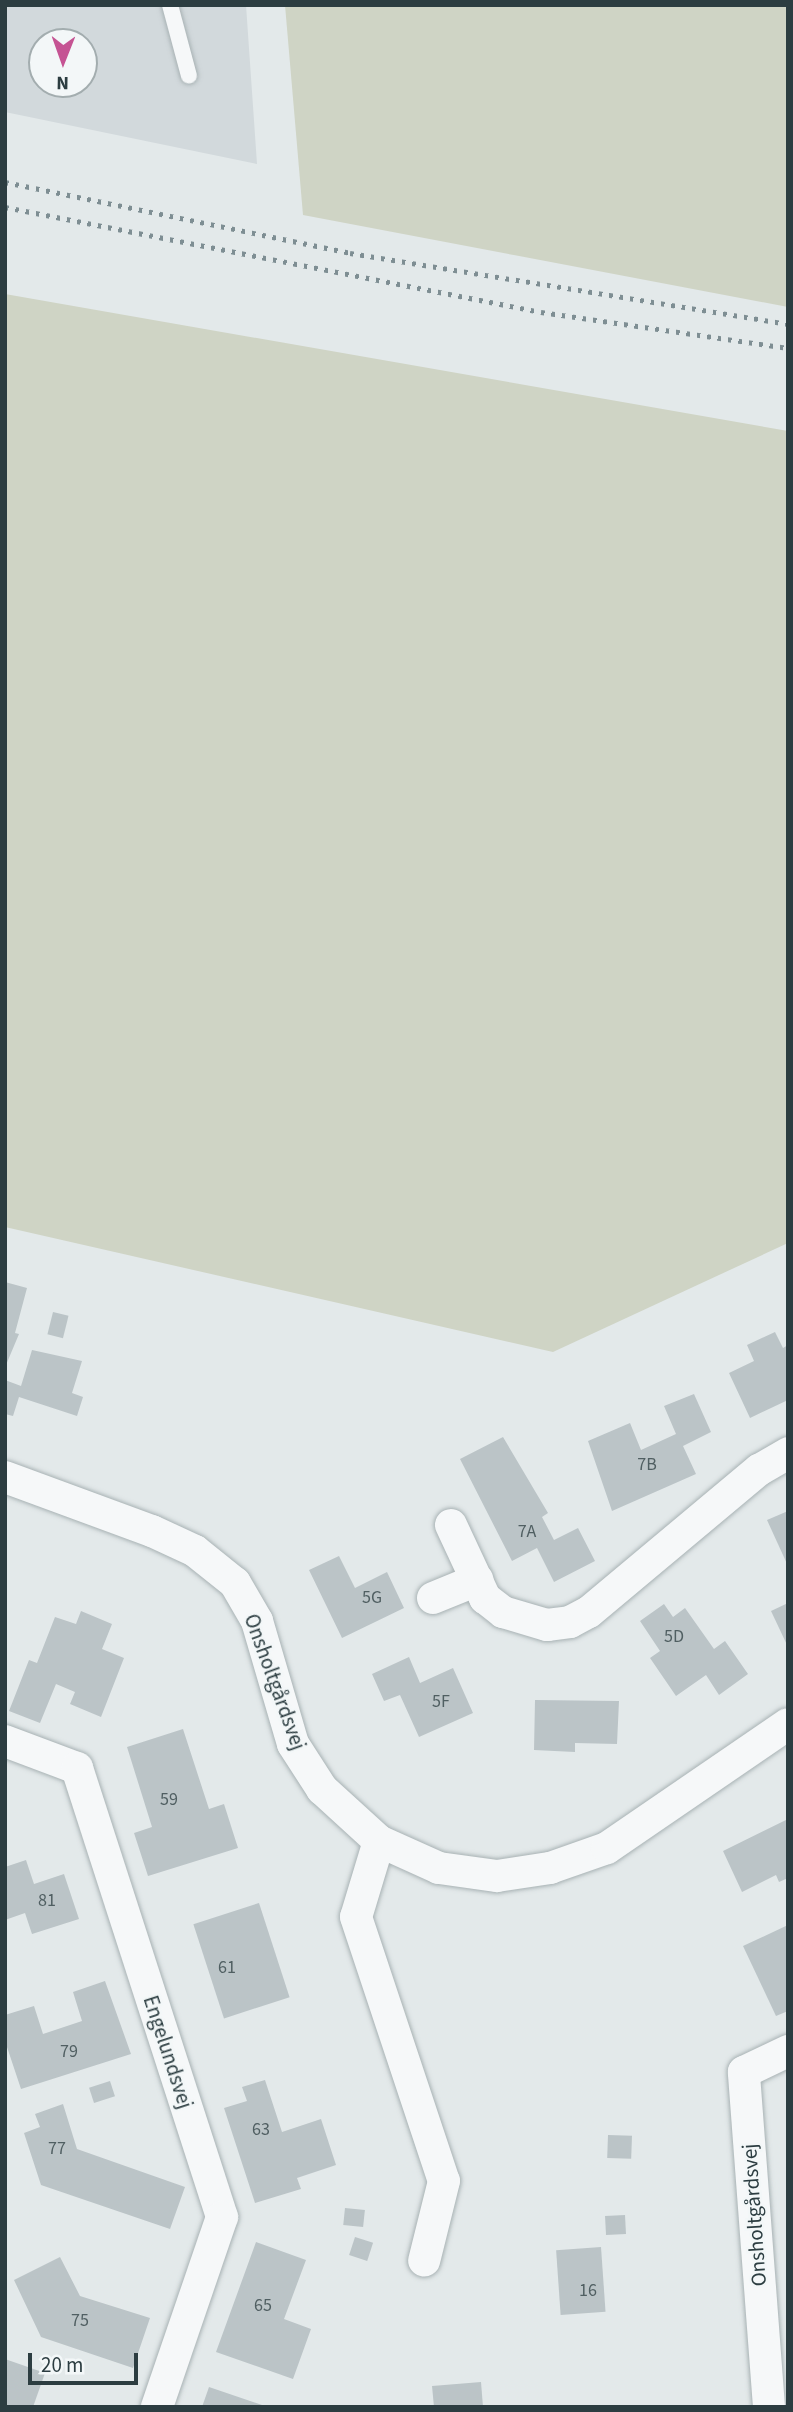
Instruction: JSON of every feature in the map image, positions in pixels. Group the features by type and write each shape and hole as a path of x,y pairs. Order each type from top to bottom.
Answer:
{"street":[{"path":"451,1525 485,1598 503,1612 547,1625 569,1622 589,1612 759,1469 788,1453"},
{"name":"Onsholtgårdsvej","path":"5,1477 152,1531 195,1551 235,1583 257,1621 292,1744 322,1788 379,1841 439,1868 498,1876 550,1868 607,1849 788,1724"},
{"path":"433,1598 477,1580"},
{"name":"Engelundsvej","path":"5,1741 77,1768 222,2217 157,2407"},
{"path":"379,1841 356,1917 444,2181 424,2261"},
{"name":"Onsholtgårdsvej","path":"768,2407 744,2072 788,2051"}],"lane":[{"path":"170,5 189,76"}],"shaded area":[{"path":"5,5 246,5 257,164 5,112"}],"green space":[{"path":"285,5 788,5 788,307 303,215"},
{"path":"5,294 788,431 788,1243 553,1352 5,1227"}],"building":[{"path":"5,1282 27,1288 15,1333 19,1334 6,1365"},
{"path":"53,1312 69,1316 63,1338 47,1334"},
{"path":"775,1332 783,1348 788,1345 788,1400 750,1418 729,1373 754,1361 747,1345"},
{"path":"32,1350 82,1361 72,1393 83,1397 77,1416 19,1397 13,1416 5,1414 5,1380 21,1386"},
{"path":"694,1394 711,1432 683,1446 696,1474 612,1511 588,1441 630,1423 641,1450 676,1434 664,1406"},
{"path":"503,1437 548,1513 542,1517 554,1540 578,1528 595,1561 554,1582 537,1548 512,1561 460,1459"},
{"path":"788,1511 788,1566 767,1520"},
{"path":"339,1556 355,1588 387,1572 404,1608 342,1638 309,1570"},
{"path":"788,1603 788,1647 771,1611"},
{"path":"664,1604 673,1617 685,1608 714,1649 725,1641 748,1674 719,1695 706,1675 676,1696 650,1658 660,1651 640,1621"},
{"path":"81,1611 112,1624 102,1649 124,1658 101,1717 70,1704 75,1692 56,1684 40,1723 9,1711 29,1660 37,1663 55,1617 76,1624"},
{"path":"409,1657 420,1683 453,1668 473,1713 419,1737 400,1695 384,1701 372,1674"},
{"path":"535,1700 619,1701 617,1744 575,1743 575,1752 534,1750"},
{"path":"183,1729 209,1809 224,1804 238,1848 148,1876 134,1833 152,1827 127,1747"},
{"path":"788,1819 788,1878 779,1882 776,1875 742,1892 723,1851"},
{"path":"26,1860 34,1884 64,1874 79,1919 32,1934 25,1913 5,1920 5,1867"},
{"path":"259,1903 290,1997 224,2018 193,1924"},
{"path":"788,1925 788,2011 776,2016 743,1946"},
{"path":"105,1981 131,2054 21,2089 6,2044 5,2015 34,2006 43,2034 82,2021 73,1992"},
{"path":"265,2080 282,2132 321,2119 336,2165 297,2178 301,2189 255,2203 224,2108 247,2101 242,2087"},
{"path":"110,2081 115,2096 94,2103 89,2088"},
{"path":"63,2104 77,2149 185,2187 170,2229 41,2185 24,2133 40,2127 35,2114"},
{"path":"608,2135 632,2136 631,2159 607,2158"},
{"path":"345,2208 365,2210 363,2227 343,2225"},
{"path":"625,2215 626,2234 606,2235 605,2216"},
{"path":"355,2237 373,2243 367,2261 349,2255"},
{"path":"256,2242 306,2260 284,2319 311,2329 293,2379 216,2352"},
{"path":"601,2247 606,2312 561,2315 556,2250"},
{"path":"60,2257 80,2296 150,2318 133,2368 41,2337 14,2280"},
{"path":"5,2359 45,2373 33,2407 5,2407"},
{"path":"481,2382 483,2407 434,2407 432,2386"},
{"path":"209,2387 265,2406 265,2407 202,2407"}],"railway":[{"path":"5,182 350,253 788,324"},
{"path":"5,207 541,312 788,348"}]}
